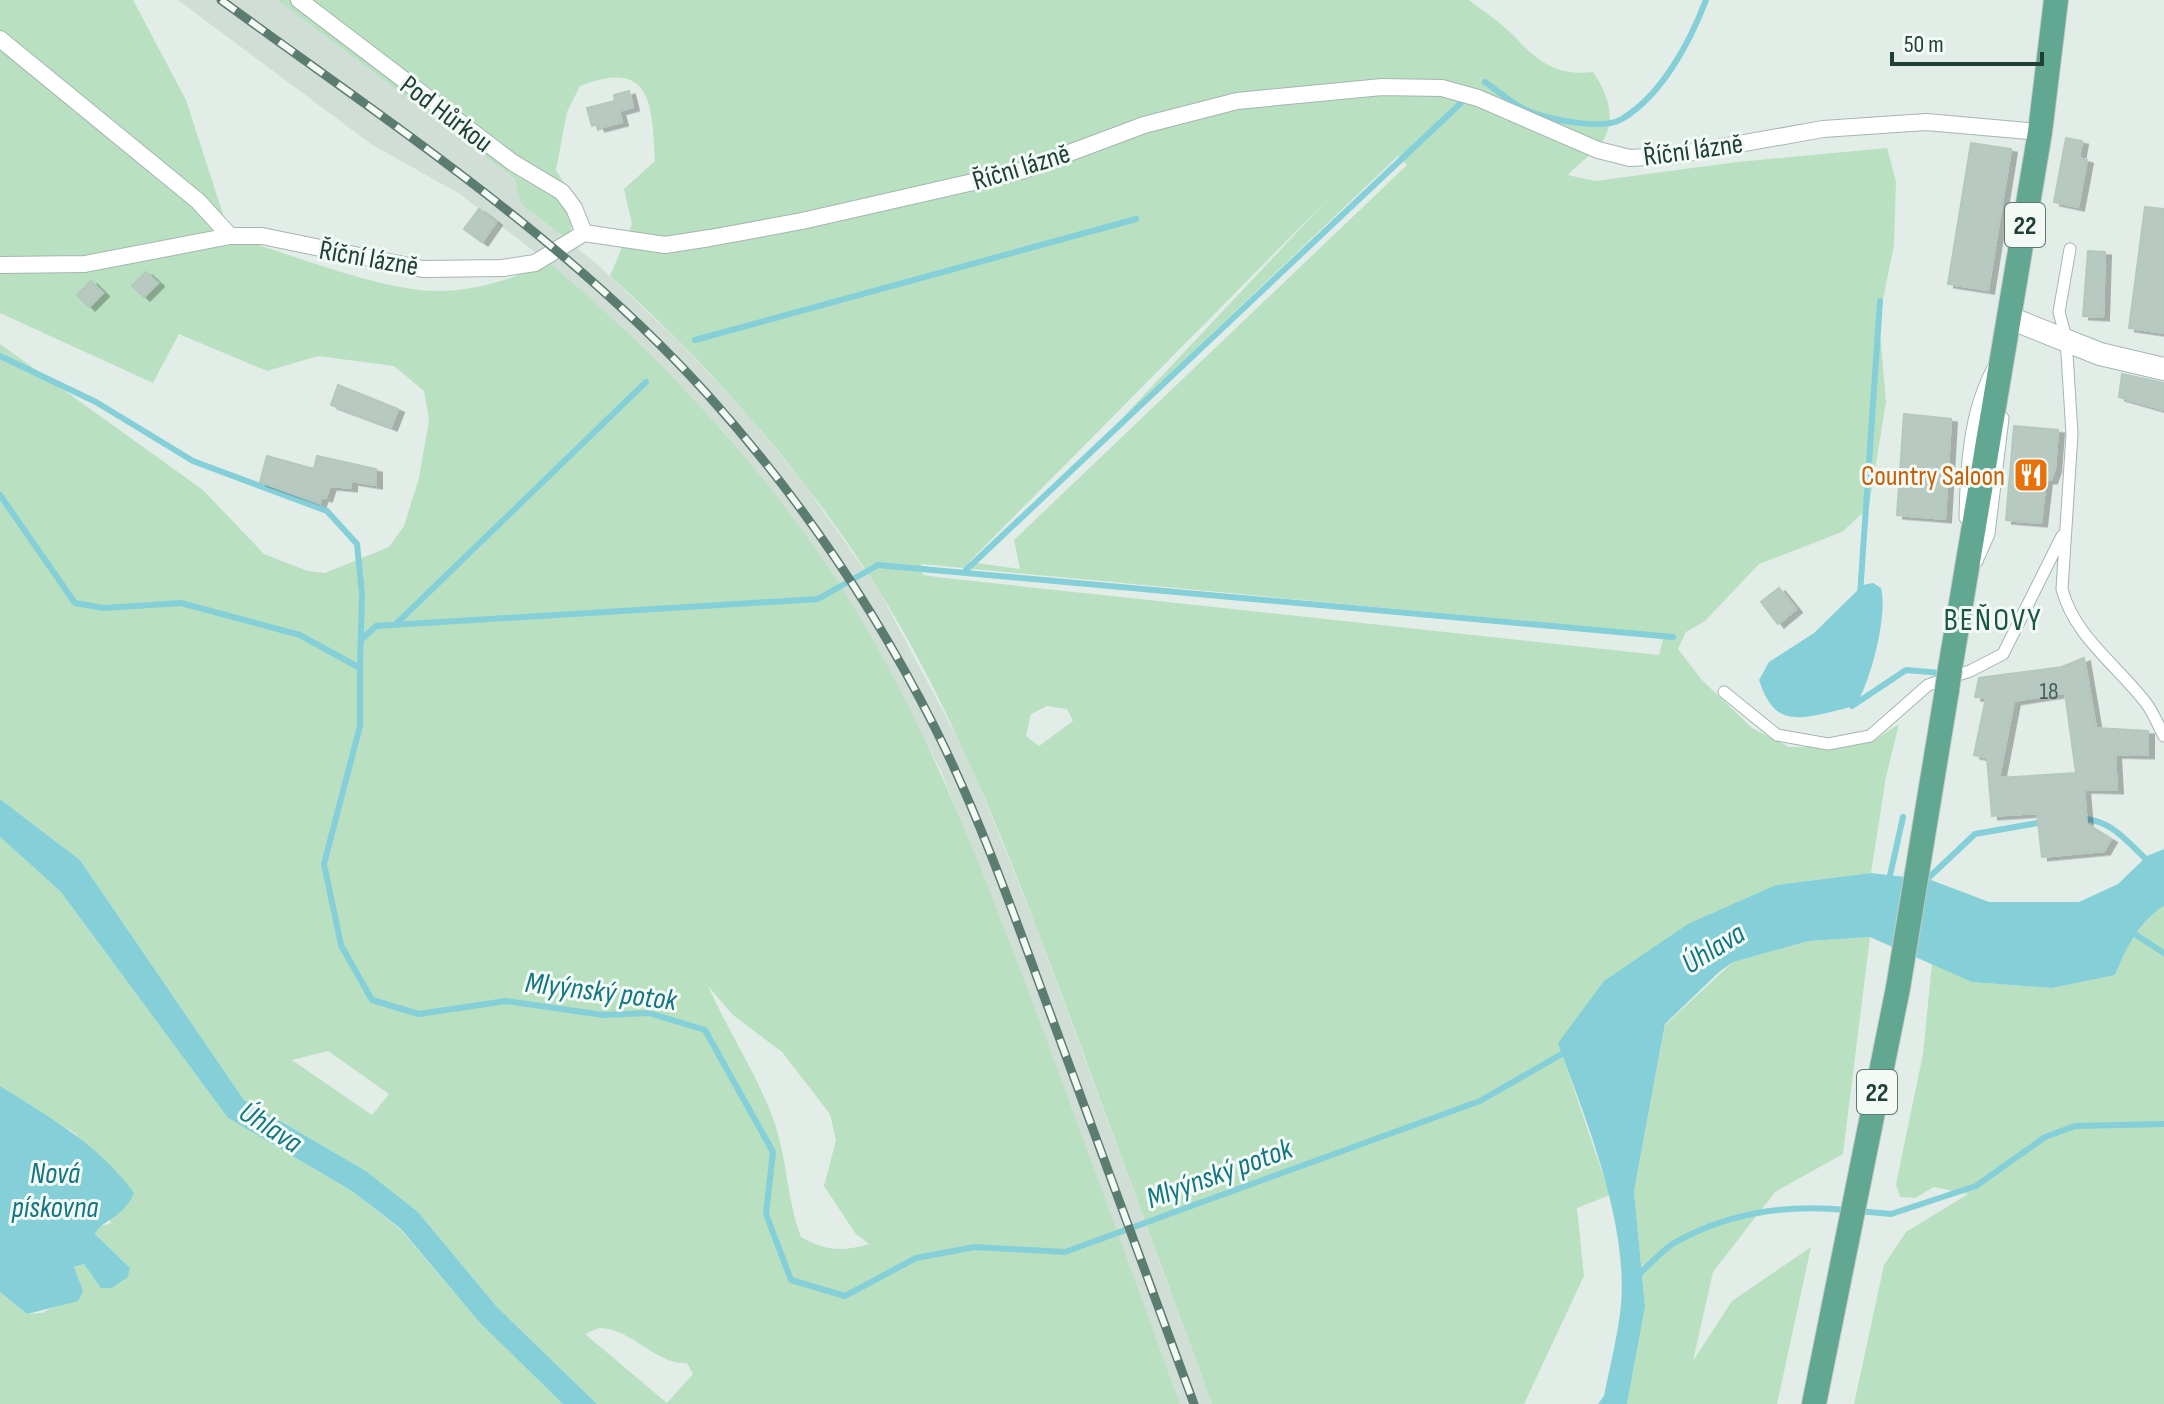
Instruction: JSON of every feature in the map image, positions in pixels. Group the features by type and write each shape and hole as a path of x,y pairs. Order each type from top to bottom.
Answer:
{"main road":[{"name":"22","path":"1814,1404 1898,988 2040,132 2056,0"}],"street":[{"name":"Pod Hůrkou","path":"299,0 512,162 562,192 574,208 584,233"},
{"path":"0,39 198,201 230,236"},
{"name":"Říční lázně","path":"0,265 85,264 230,236 262,236 423,269 503,268 535,263 584,233 665,245 710,238 1021,171 1144,125 1237,101 1382,87 1442,88 1478,98 1598,150 1630,158 1677,155 1823,129 1926,122 2040,132"},
{"path":"2010,318 2100,354 2164,369"}],"lane":[{"path":"2070,249 2059,312 2066,338 2072,434 2062,589 2067,609 2078,627 2148,705 2164,736"},
{"path":"1724,692 1777,735 1828,744 1870,736 1928,685 1970,671 2003,654 2065,532"}],"shaded area":[{"path":"178,0 277,0 514,178 521,204 598,265 678,341 745,411 805,485 878,589 967,756 1034,921 1212,1404 1180,1404 1006,932 940,769 852,605 781,503 723,431 657,362 548,262 460,194 371,144"}],"green space":[{"path":"0,0 133,0 186,100 230,236 336,271 420,290 443,291 484,286 548,262 634,339 714,421 787,510 852,604 907,703 955,806 998,911 1180,1404 597,1404 497,1307 418,1212 366,1171 244,1100 80,860 0,799 0,344 203,490 264,554 308,571 325,573 389,547 404,526 419,478 429,420 424,391 394,366 318,356 267,371 179,334 153,383 0,313","holes":["708,986 733,1015 782,1052 830,1114 836,1140 824,1186 855,1233 869,1244 834,1249 801,1237 775,1124","328,1051 389,1094 372,1115 292,1060","599,1328 622,1334 664,1358 687,1363 693,1374 667,1403 585,1334"]},
{"path":"277,0 1469,0 1548,65 1568,72 1593,72 1598,79 1610,113 1608,131 1597,148 1568,175 1595,181 1737,162 1887,148 1896,181 1894,245 1879,319 1886,402 1869,507 1842,532 1759,564 1705,621 1686,632 1678,649 1701,679 1752,728 1789,747 1844,747 1875,740 1899,724 1886,777 1871,873 1776,885 1558,1042 1610,1195 1577,1208 1584,1276 1524,1404 1212,1404 1009,856 961,746 907,638 848,543 787,461 720,384 610,276 632,224 624,189 655,161 652,121 643,92 635,82 622,78 580,86 567,112 556,170 580,210 566,239 521,204 514,178","holes":["1398,156 1407,165 1014,540 1020,569 969,562 1330,197 1112,429","921,564 1664,635 1659,655 923,575","1047,706 1067,709 1073,721 1039,746 1026,736 1031,714"]},
{"path":"0,837 61,892 228,1118 352,1191 401,1230 480,1323 563,1404 0,1404 0,1292 27,1314 42,1313 83,1291 73,1268 84,1264 112,1288 128,1277 130,1268 95,1234 98,1227 111,1223 76,1134 0,1086"},
{"path":"2164,906 2164,1404 1854,1404 1884,1265 1906,1232 1968,1194 1934,1187 1915,1198 1900,1197 1896,1184 1923,1054 1932,963 1972,982 2052,988 2115,975 2140,928"},
{"path":"1870,937 1843,1154 1775,1192 1713,1272 1693,1361 1732,1301 1811,1247 1777,1404 1627,1404 1645,1307 1634,1191 1665,1025 1733,962 1809,941"}],"water":[{"path":"1873,583 1881,588 1883,600 1880,630 1873,663 1857,703 1802,717 1792,717 1776,710 1759,680 1769,662 1814,633 1863,585"},
{"name":"Úhlava","path":"0,799 80,860 244,1100 366,1171 418,1212 497,1307 597,1404 563,1404 480,1323 401,1229 352,1191 228,1118 61,892 0,837"},
{"name":"Úhlava","path":"2164,849 2164,906 2140,928 2115,975 2052,988 1972,982 1870,937 1809,941 1733,962 1665,1024 1634,1191 1645,1307 1627,1404 1598,1404 1604,1396 1620,1316 1618,1239 1603,1171 1558,1043 1604,981 1688,924 1776,885 1871,873 1931,880 1989,902 2079,902 2118,884 2147,856"},
{"name":"Nová pískovna","path":"0,1086 90,1146 134,1193 124,1208 95,1234 130,1268 128,1277 112,1288 101,1288 84,1264 74,1267 83,1291 78,1301 27,1314 0,1292"}],"building":[{"path":"629,91 633,107 619,111 622,122 599,128 597,124 592,126 587,108 615,101 614,95"},
{"path":"2066,138 2082,141 2079,158 2087,160 2078,207 2054,202"},
{"path":"1971,143 2011,149 1988,290 1948,284"},
{"path":"2145,207 2164,209 2164,333 2129,328"},
{"path":"479,209 496,222 482,242 464,229"},
{"path":"2088,251 2105,252 2103,317 2083,316"},
{"path":"146,272 158,283 144,297 132,286"},
{"path":"91,281 103,293 89,307 77,295"},
{"path":"2122,374 2164,383 2164,410 2119,397"},
{"path":"338,385 398,409 391,427 331,405"},
{"path":"1904,414 1951,419 1945,519 1897,515"},
{"name":"Country Saloon","path":"2014,426 2058,430 2055,469 2051,480 2046,480 2041,523 2006,520"},
{"path":"267,456 314,469 317,456 376,469 376,485 351,481 351,488 330,486 326,498 322,497 320,503 260,482"},
{"path":"1779,588 1796,609 1778,624 1761,602"},
{"path":"2084,658 2096,728 2148,731 2148,755 2115,754 2117,790 2084,789 2087,824 2111,839 2104,851 2042,857 2037,813 1992,816 1987,758 1974,755 1986,698 1975,697 1979,678 2062,667","holes":["2065,693 2076,773 1999,778 2014,701"]}],"waterway":[{"path":"1485,82 1526,110 1560,120 1601,124 1622,119 1662,82 1683,50 1706,0"},
{"path":"966,570 1461,103"},
{"path":"695,340 1136,219"},
{"path":"1860,595 1880,301"},
{"path":"0,356 96,402 193,461 327,511 357,544 362,594 360,668"},
{"path":"396,624 646,382"},
{"name":"Mlyýnský potok","path":"0,495 75,603 104,608 181,603 300,635 360,668 360,726 324,864 341,945 372,1000 419,1014 506,1001 603,1015 649,1013 705,1030 773,1152 766,1214 791,1280 845,1296 916,1258 975,1247 1065,1252 1480,1101 1567,1051"},
{"path":"362,639 376,626 818,599 878,565 1673,637"},
{"path":"1852,706 1906,670 1941,673"},
{"path":"1889,880 1903,817"},
{"path":"2079,819 2110,827 2151,864"},
{"path":"1923,883 1975,834 2043,822"},
{"path":"2130,931 2164,953"},
{"path":"1858,1211 1891,1214 1976,1186 2045,1137 2075,1126 2164,1124"},
{"path":"1637,1276 1674,1243 1715,1224 1780,1210 1847,1210"}],"railway":[{"path":"221,0 411,137 536,233 595,284 707,394 803,512 886,639 935,728 970,804 1194,1404"}],"place":[{"name":"Country Saloon","path":"2031,475"}],"district":[{"name":"BEŇOVY","path":"1993,619"}]}
